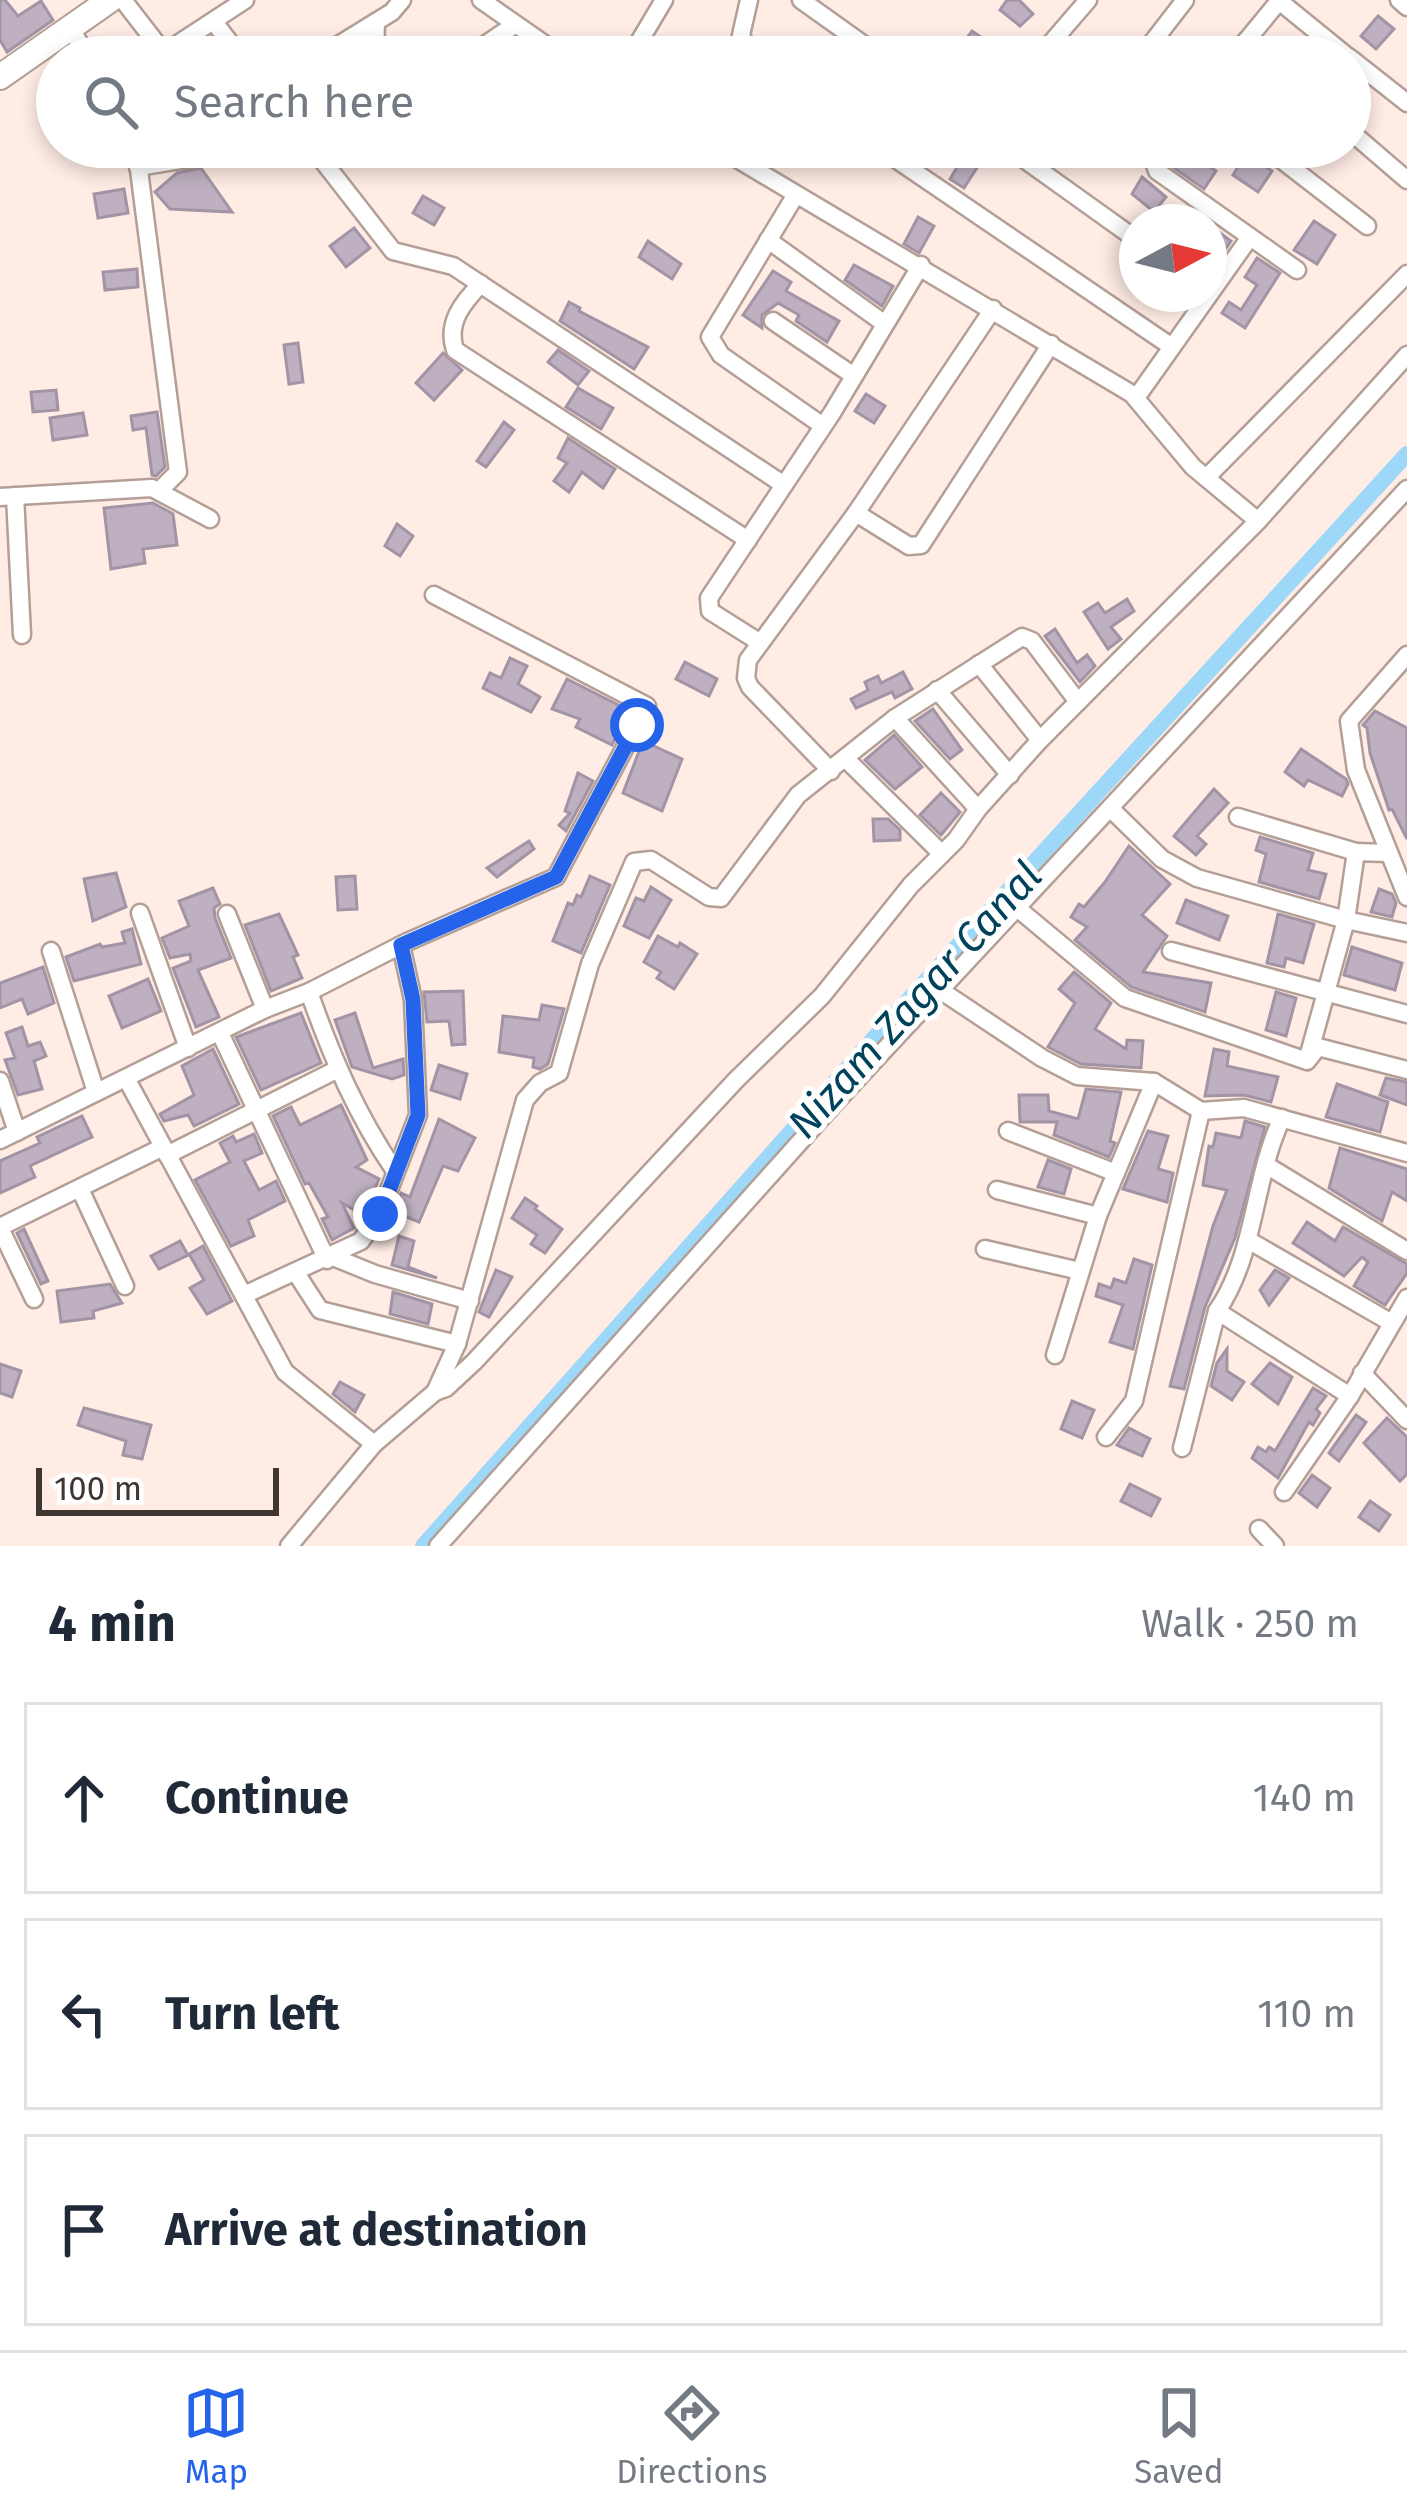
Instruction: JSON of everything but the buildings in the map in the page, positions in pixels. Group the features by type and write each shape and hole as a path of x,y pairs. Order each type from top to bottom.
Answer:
{"street":[{"path":"54,36 110,0"},
{"path":"123,0 149,36"},
{"path":"191,36 245,0"},
{"path":"353,36 392,12 402,0"},
{"path":"481,0 529,36"},
{"path":"643,36 664,0"},
{"path":"741,36 749,0"},
{"path":"801,0 852,36"},
{"path":"1061,36 1088,0"},
{"path":"1157,36 1185,0"},
{"path":"1399,0 1407,7"},
{"path":"1251,36 1284,3 1312,36"},
{"path":"214,22 225,36"},
{"path":"376,22 376,36"},
{"path":"69,26 75,36"},
{"path":"499,36 514,26"},
{"path":"4,68 36,47"},
{"path":"1371,75 1407,103"},
{"path":"1371,149 1407,180"},
{"path":"138,168 178,472 160,490"},
{"path":"334,168 394,251 441,261 481,284 784,485"},
{"path":"750,168 921,265 1136,398 1189,462 1258,521"},
{"path":"910,168 1172,347"},
{"path":"1036,168 1119,227"},
{"path":"1156,168 1297,270"},
{"path":"1292,168 1367,226"},
{"path":"795,196 711,331 711,343 721,355 823,426"},
{"path":"1227,269 1250,237"},
{"path":"768,240 885,325"},
{"path":"759,642 708,607 709,598 823,426 921,265"},
{"path":"1207,478 1407,274"},
{"path":"481,284 459,306 451,340 454,350 748,540"},
{"path":"942,854 750,687 746,668 759,642 856,513 993,309"},
{"path":"1136,398 1196,312"},
{"path":"773,321 854,376"},
{"path":"856,513 909,546 922,545 1051,344"},
{"path":"289,1546 374,1444 474,1362 736,1079 822,996 911,885 1040,740 1258,521 1407,355"},
{"path":"438,1546 940,990 1407,488"},
{"path":"22,635 8,496 160,490 210,519"},
{"path":"0,1081 8,1136 265,1009 556,877 647,706 434,595"},
{"path":"435,1392 457,1344 525,1100 540,1083 559,1073 590,964 634,862 651,860 710,897 721,898 798,795 895,718 1027,638 1078,702"},
{"path":"1407,655 1349,722 1356,770 1407,897"},
{"path":"979,664 1040,740"},
{"path":"937,690 1010,775"},
{"path":"895,718 978,809"},
{"path":"1110,808 1162,859 1197,878 1407,933"},
{"path":"1238,817 1356,852 1387,853"},
{"path":"1307,1061 1346,920 1356,852"},
{"path":"1017,908 1125,998 1307,1061"},
{"path":"140,913 188,1048"},
{"path":"226,914 265,1009"},
{"path":"244,1295 330,1258 370,1233 418,1115 413,1000 401,945"},
{"path":"51,951 96,1092"},
{"path":"1171,951 1407,1014"},
{"path":"940,990 1077,1076 1154,1082 1201,1111 1244,1108 1407,1154"},
{"path":"309,992 336,1070 360,1120 395,1172"},
{"path":"220,1033 330,1258 470,1301"},
{"path":"1307,1061 1318,1047 1407,1070"},
{"path":"34,1299 0,1228 336,1070"},
{"path":"126,1078 288,1376 374,1444"},
{"path":"1054,1355 1098,1216 1154,1082"},
{"path":"1106,1436 1134,1402 1201,1111"},
{"path":"1182,1448 1217,1311 1230,1292 1248,1240 1268,1148 1282,1118"},
{"path":"1008,1131 1116,1173"},
{"path":"1266,1165 1407,1251"},
{"path":"80,1189 125,1286"},
{"path":"997,1190 1098,1216"},
{"path":"1248,1240 1390,1322"},
{"path":"985,1249 1081,1271"},
{"path":"296,1274 320,1310 457,1344"},
{"path":"1284,1492 1350,1396 1407,1298"},
{"path":"1217,1311 1350,1396"},
{"path":"1362,1373 1407,1420"},
{"path":"1259,1529 1275,1546"}],"waterway":[{"name":"Nizam Zagar Canal","path":"423,1546 891,1019 1407,454"}],"route":[{"path":"380,1214 418,1115 413,1000 401,945 556,877 637,725"}]}
